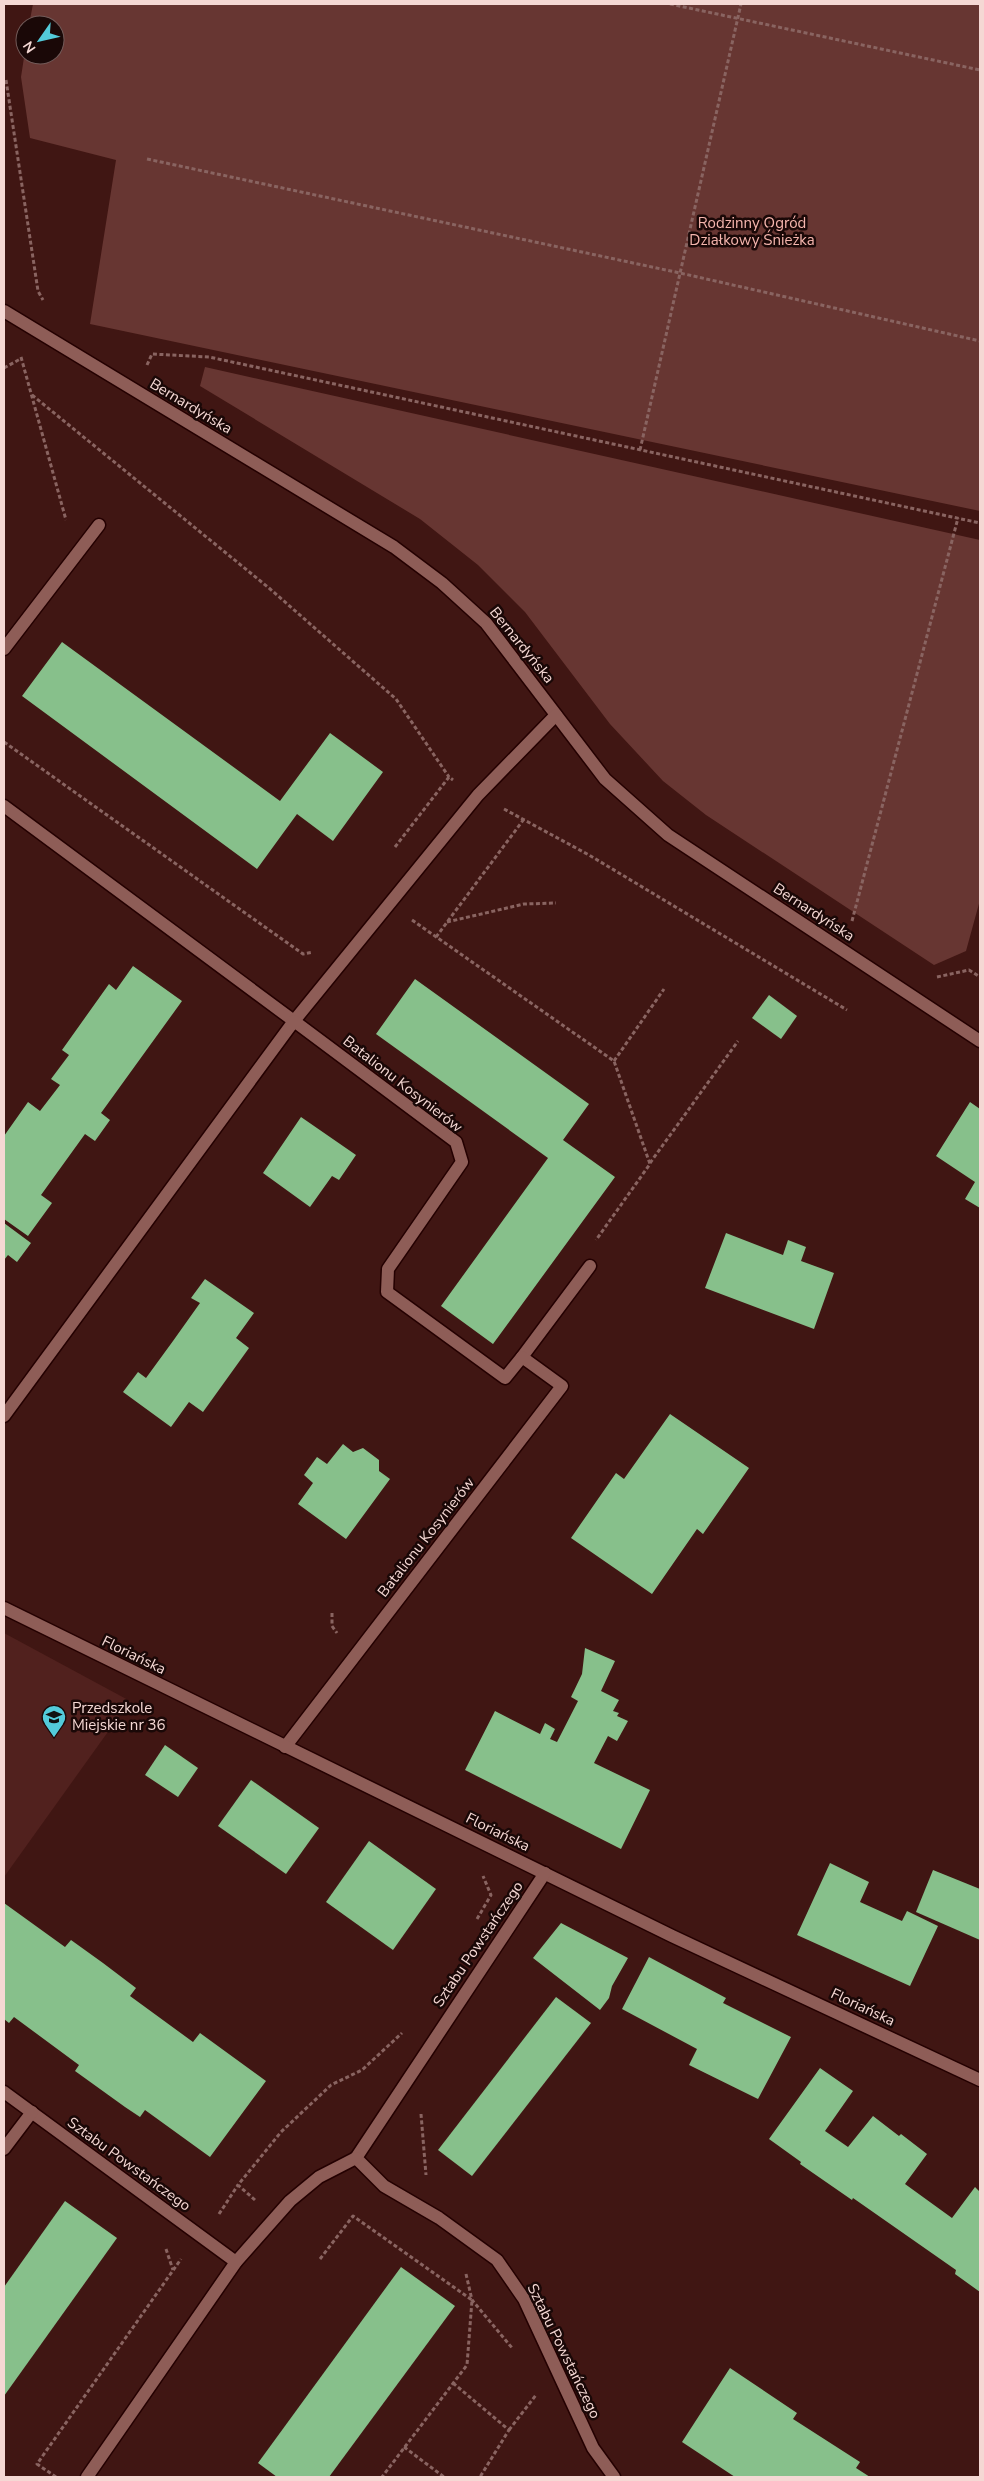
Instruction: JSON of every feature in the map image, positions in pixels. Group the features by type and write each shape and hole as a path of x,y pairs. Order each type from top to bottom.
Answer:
{"street":[{"name":"Bernardyńska","path":"4,311 394,547 442,583 486,623 605,779 668,835 980,1041"},
{"path":"4,649 99,525"},
{"path":"4,1416 294,1021 478,794 556,715"},
{"name":"Batalionu Kosynierów","path":"4,806 456,1142 462,1162 388,1269 387,1292 505,1378 590,1266"},
{"name":"Batalionu Kosynierów","path":"284,1747 562,1386 522,1357"},
{"name":"Floriańska","path":"4,1608 672,1936 980,2080"},
{"name":"Sztabu Powstańczego","path":"87,2477 236,2262 290,2201 319,2177 356,2158 545,1873"},
{"name":"Sztabu Powstańczego","path":"4,2092 236,2262"},
{"path":"4,2149 32,2112"},
{"name":"Sztabu Powstańczego","path":"356,2158 384,2186 446,2223 498,2260 524,2299 593,2448 614,2477"}],"path":[{"path":"670,4 980,70"},
{"path":"640,450 741,4"},
{"path":"6,80 38,291 46,305"},
{"path":"147,159 680,273 980,341"},
{"path":"146,368 152,354 209,356 980,523"},
{"path":"4,368 22,358 75,555"},
{"path":"32,395 269,588 396,699 448,777"},
{"path":"852,922 958,518"},
{"path":"436,937 524,819"},
{"path":"447,922 524,904 556,903"},
{"path":"389,904 614,1061 650,1164"},
{"path":"614,1061 664,990"},
{"path":"590,1266 584,1256 738,1041"},
{"path":"332,1613 332,1626 339,1635"},
{"path":"476,1920 491,1895 482,1873"},
{"path":"217,2218 238,2185 281,2132 331,2085 362,2070 403,2032"},
{"path":"421,2108 426,2182"},
{"path":"238,2185 261,2205"},
{"path":"320,2259 353,2216 472,2300 514,2350"},
{"path":"56,2477 37,2464 182,2257"},
{"path":"382,2477 467,2365 472,2300"},
{"path":"453,2383 509,2430"},
{"path":"480,2477 509,2430 538,2393"},
{"path":"404,2447 444,2477"}],"shaded area":[{"name":"Przedszkole Miejskie nr 36","path":"4,1633 130,1701 4,1877"}],"green space":[{"name":"Rodzinny Ogród Działkowy Śnieżka","path":"33,4 980,4 980,511 90,324 116,160 30,138 21,77 23,65 65,65 65,15 31,15"},
{"path":"205,367 980,540 980,900 966,951 934,965 706,815 663,781 610,724 525,612 478,565 420,519 200,386"}],"building":[{"path":"62,642 280,801 330,733 383,772 333,841 297,814 257,869 22,696"},
{"path":"133,966 182,1001 101,1113 110,1120 95,1141 85,1134 41,1195 52,1203 28,1236 4,1219 4,1136 28,1102 40,1111 60,1085 51,1079 69,1055 62,1050 109,984 116,990"},
{"path":"415,979 589,1104 563,1140 615,1177 493,1344 441,1306 548,1158 376,1034"},
{"path":"769,995 797,1016 781,1039 752,1018"},
{"path":"970,1102 980,1109 980,1208 965,1199 975,1182 936,1156"},
{"path":"301,1117 356,1155 339,1180 332,1176 310,1207 263,1173"},
{"path":"4,1223 31,1243 17,1262 8,1255 4,1260"},
{"path":"726,1233 783,1255 788,1240 806,1247 801,1261 834,1273 814,1329 705,1288"},
{"path":"205,1279 254,1313 236,1338 249,1348 203,1412 189,1402 171,1427 123,1392 138,1372 146,1378 173,1341 200,1303 191,1298"},
{"path":"670,1414 749,1468 703,1534 697,1529 652,1594 571,1538 616,1473 624,1479"},
{"path":"343,1444 353,1452 363,1448 379,1460 379,1471 390,1479 346,1539 298,1504 313,1483 304,1475 317,1457 327,1464"},
{"path":"585,1648 615,1661 601,1691 619,1700 613,1711 619,1713 617,1716 628,1721 617,1741 608,1736 594,1763 650,1790 621,1849 465,1770 495,1711 540,1734 545,1723 555,1729 550,1739 557,1742 578,1701 571,1697 582,1674"},
{"path":"165,1745 198,1768 178,1797 145,1775"},
{"path":"251,1780 319,1828 286,1874 218,1826"},
{"path":"369,1841 436,1889 393,1950 326,1902"},
{"path":"830,1863 869,1882 860,1902 902,1921 907,1911 938,1926 910,1986 797,1935"},
{"path":"933,1870 980,1889 980,1940 916,1912"},
{"path":"4,1903 65,1947 71,1940 103,1963 136,1988 130,1996 193,2042 200,2033 266,2081 210,2157 145,2110 140,2117 125,2107 75,2071 79,2065 14,2017 9,2023 4,2019"},
{"path":"561,1923 628,1958 612,1986 609,1998 600,2010 533,1958"},
{"path":"649,1957 726,1998 723,2003 791,2037 758,2099 689,2065 697,2049 622,2009"},
{"path":"556,1997 591,2023 472,2176 438,2150"},
{"path":"820,2068 853,2091 825,2131 848,2147 873,2116 899,2136 901,2134 927,2154 905,2184 952,2218 975,2187 980,2192 980,2292 955,2274 956,2270 853,2198 852,2200 800,2164 801,2162 769,2139"},
{"path":"65,2201 117,2238 4,2396 4,2287"},
{"path":"401,2267 455,2306 329,2477 277,2477 258,2463"},
{"path":"730,2368 797,2413 793,2419 860,2462 856,2468 870,2477 735,2477 682,2442"}],"place":[{"name":"Przedszkole Miejskie nr 36","path":"54,1738"}]}
